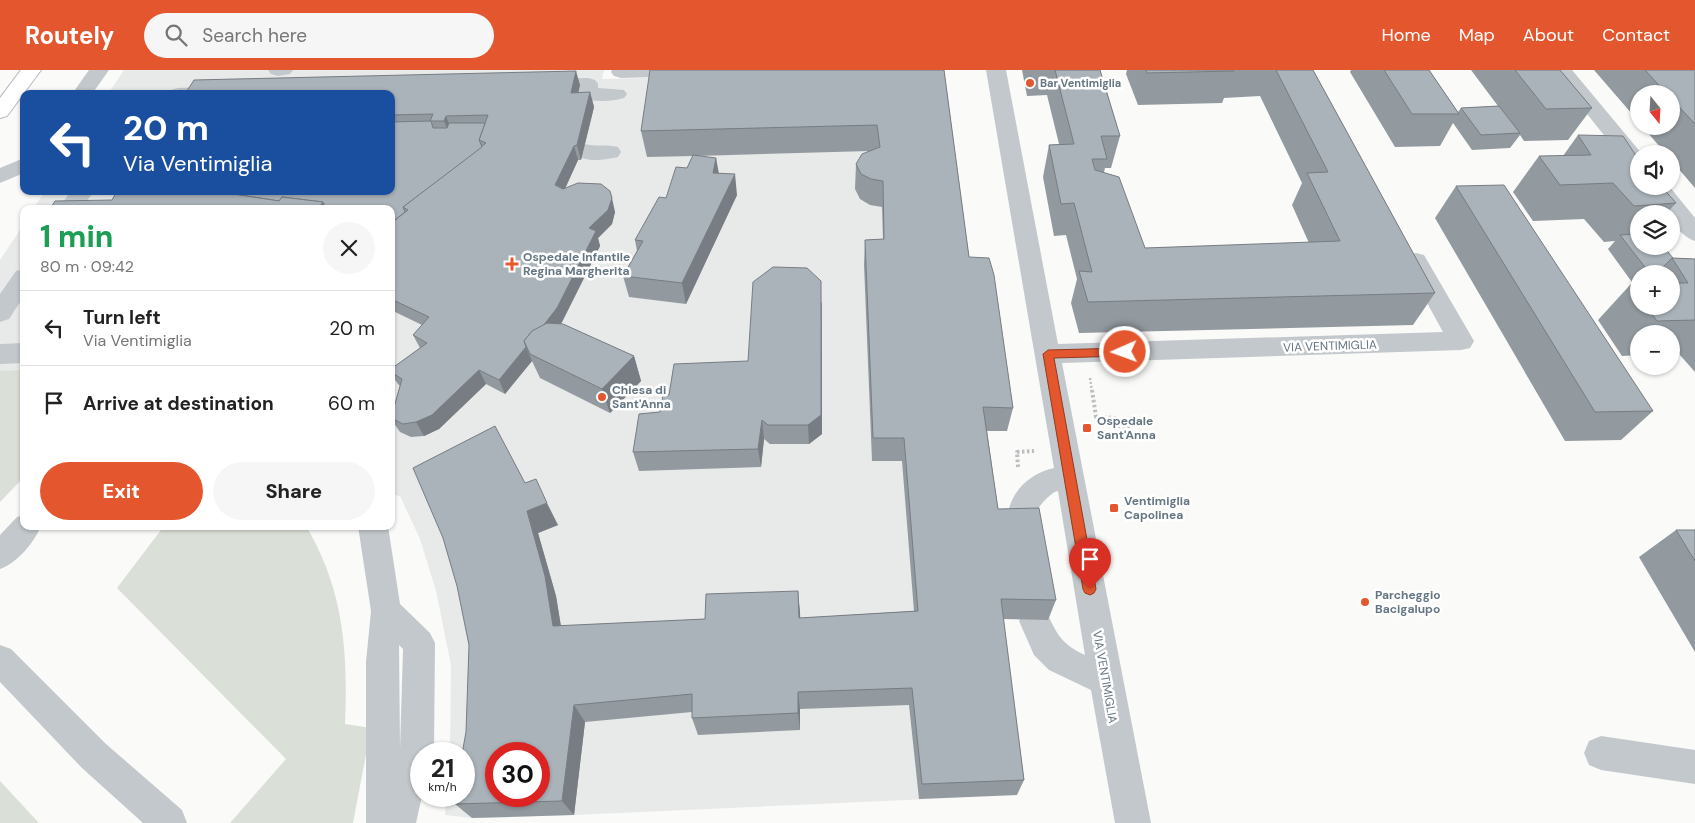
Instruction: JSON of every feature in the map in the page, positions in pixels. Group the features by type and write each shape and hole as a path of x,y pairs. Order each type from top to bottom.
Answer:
{"main road":[{"path":"0,112 31,70"}],"street":[{"path":"85,90 98,70"},
{"path":"278,70 283,70"},
{"path":"621,71 693,70"},
{"name":"VIA VENTIMIGLIA","path":"996,70 1133,823"},
{"path":"1562,70 1630,153"},
{"path":"523,86 588,84 587,94 616,97 595,102 588,107"},
{"path":"584,151 587,153 610,152"},
{"path":"0,176 20,167"},
{"path":"72,205 80,195"},
{"path":"1664,195 1695,233"},
{"name":"VIA VENTIMIGLIA","path":"1048,354 1461,342 1408,246"},
{"path":"0,313 20,283"},
{"path":"0,313 20,312"},
{"path":"0,354 20,353"},
{"path":"1022,530 1021,510 1030,496 1047,481 1070,477"},
{"path":"0,556 23,530"},
{"path":"374,530 386,611 382,662 384,823"},
{"path":"386,611 419,643 417,749 398,823"},
{"path":"1035,621 1045,646 1060,659 1106,681"},
{"path":"0,660 94,756 170,823"},
{"path":"1602,753 1695,766"}],"path":[{"path":"1096,417 1115,418 1117,426 1131,426"}],"shaded area":[{"path":"124,70 604,70 602,79 938,72 965,282 990,300 1007,431 979,431 993,531 1048,620 995,619 1017,795 574,815 472,818 445,815 445,807 475,807 475,742 450,742 451,665 436,591 420,539 400,496 395,495 395,205 36,205 42,195 395,195 395,90 111,90"},
{"path":"20,230 20,388 0,385 0,260"},
{"path":"20,370 20,481 0,502 0,371"},
{"path":"161,530 308,530 329,574 341,622 346,672 345,724 371,728 353,823 230,823 286,759 117,588"},
{"path":"0,781 39,823 0,823"}],"building":[{"path":"650,70 944,70 969,257 989,258 994,275 1013,408 983,407 998,509 1039,508 1056,600 1001,599 1024,780 922,784 912,688 798,692 798,713 692,718 692,694 574,705 562,801 550,801 550,742 485,742 485,803 475,803 475,742 464,742 469,645 457,586 443,538 413,468 495,426 525,483 536,479 547,503 527,511 545,576 553,626 705,619 706,594 798,591 799,618 918,611 904,438 873,438 865,240 884,239 883,181 871,179 861,174 856,164 862,154 880,147 877,125 641,131"},
{"path":"1055,70 1100,70 1120,136 1101,136 1107,159 1092,159 1095,170 1119,177 1145,248 1340,241 1307,173 1328,172 1276,70 1313,70 1435,293 1088,302 1079,271 1092,272 1074,203 1061,204 1049,145 1074,144"},
{"path":"1146,70 1233,70 1234,71 1147,73"},
{"path":"1384,70 1429,70 1459,114 1412,114"},
{"path":"1515,70 1560,70 1592,108 1546,109"},
{"path":"1645,70 1695,70 1695,124 1680,108 1680,85 1659,85"},
{"path":"576,71 571,93 590,92 577,145 574,146 555,185 563,189 578,183 601,184 610,191 612,198 608,210 589,228 596,231 557,308 543,326 532,331 524,341 526,347 499,380 479,370 432,415 416,422 403,424 395,420 395,404 402,379 395,375 395,366 427,343 413,335 429,317 395,301 395,220 408,210 403,207 486,143 479,140 488,115 446,116 444,121 430,121 433,114 395,115 395,90 188,90 194,80"},
{"path":"1499,106 1520,133 1481,135 1461,108"},
{"path":"431,121 433,128 447,128 449,123 485,123 479,140 482,147 403,207 405,212 395,220 395,205 324,205 323,202 282,197 279,201 240,195 395,195 395,122"},
{"path":"1578,135 1623,136 1630,146 1630,195 1669,195 1676,203 1633,205 1613,183 1560,185 1539,156 1591,155"},
{"path":"693,155 716,158 713,173 735,174 682,283 623,276 643,241 635,240 659,197 666,198 676,167 687,168"},
{"path":"1504,185 1653,411 1595,412 1456,186"},
{"path":"115,195 240,195 279,201 282,197 323,202 321,205 52,205 55,201 112,200"},
{"path":"1630,234 1630,248 1620,235"},
{"path":"1636,255 1670,255 1673,258 1665,265 1643,265"},
{"path":"1672,258 1695,259 1695,320 1657,321 1653,315 1680,315 1680,283 1688,283 1680,270 1680,265 1676,265"},
{"path":"773,267 807,268 821,281 821,415 808,425 768,425 762,420 758,449 633,452 639,414 660,412 663,395 669,395 674,364 748,361 753,282"},
{"path":"547,323 563,324 634,356 602,389 530,354 524,341 532,331"},
{"path":"1676,530 1695,530 1695,561"}],"place":[{"name":"Bar Ventimiglia","path":"1030,83"},
{"name":"Ospedale Infantile Regina Margherita","path":"512,264"},
{"name":"Chiesa di Sant'Anna","path":"602,397"},
{"name":"Ospedale Sant'Anna","path":"1087,428"},
{"name":"Ventimiglia Capolinea","path":"1114,508"},
{"name":"Parcheggio Bacigalupo","path":"1365,602"}],"route":[{"path":"1090,589 1048,354 1125,352"}]}
